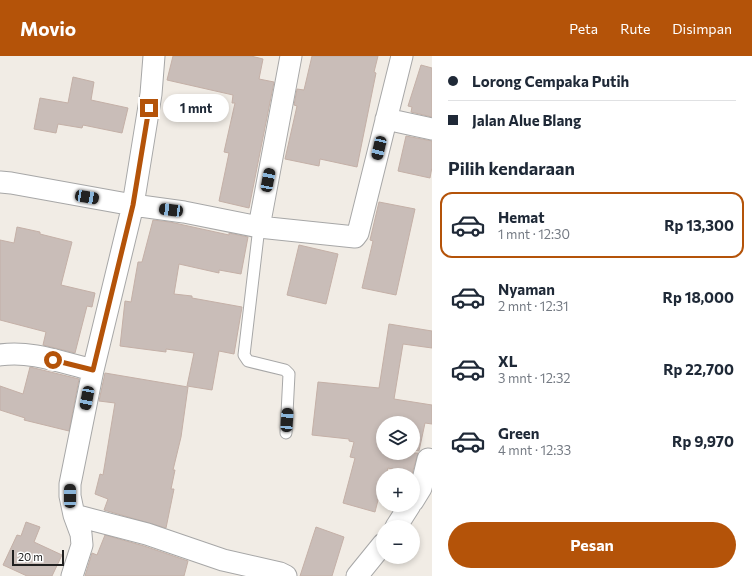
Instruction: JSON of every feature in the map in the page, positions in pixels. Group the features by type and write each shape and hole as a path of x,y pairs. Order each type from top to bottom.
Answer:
{"street":[{"path":"72,576 82,545 81,534 74,515 70,496 70,484 93,370 133,205 151,94 154,56"},
{"path":"259,227 291,56"},
{"path":"0,182 133,205 184,212 259,227 356,236 402,56"},
{"path":"386,119 432,129"},
{"path":"0,355 26,354 93,370"},
{"path":"422,495 428,459"},
{"path":"74,515 147,534 223,560 280,573 286,576"},
{"path":"357,576 376,553"}],"lane":[{"path":"259,227 244,355 248,361 285,370 289,374 286,433"}],"building":[{"path":"173,56 251,56 263,59 259,79 274,82 249,208 219,201 229,153 224,152 235,103 232,103 233,95 167,80"},
{"path":"312,56 378,56 357,167 320,159 319,166 285,159 297,106 294,105 297,89 304,90"},
{"path":"421,65 432,68 432,117 411,112 412,107 408,106"},
{"path":"73,77 94,82 91,100 128,108 122,133 83,125 82,128 58,124 56,133 34,129 40,98 68,103"},
{"path":"406,136 432,141 432,167 430,178 398,171"},
{"path":"379,202 415,209 396,295 362,288 373,241 370,240"},
{"path":"153,220 170,222 229,235 229,233 248,237 241,274 219,270 219,273 179,264 174,294 192,296 192,298 242,307 234,354 219,351 212,390 187,386 194,353 166,349 166,352 120,346 125,301 131,302 138,262 142,262"},
{"path":"17,227 40,232 40,234 72,242 61,285 95,293 92,307 87,306 75,353 43,345 46,332 0,320 0,240 14,243"},
{"path":"299,245 338,254 326,304 287,295"},
{"path":"389,324 432,331 432,348 403,344 394,399 432,405 432,424 425,423 420,446 420,416 376,416 376,460 416,460 414,468 376,468 375,512 343,503 355,458 350,457 354,442 349,441 349,439 312,435 318,382 379,388"},
{"path":"30,367 79,379 69,431 24,420 25,418 0,410 0,386 23,394"},
{"path":"105,373 188,387 181,437 173,470 175,470 171,489 174,489 166,528 104,510 108,499 95,494 100,474 103,475 115,403 99,401"},
{"path":"26,522 40,527 34,542 62,555 52,576 27,576 3,565 17,535 21,536"},
{"path":"316,527 344,537 332,576 300,576"},
{"path":"105,535 188,561 184,576 85,576 92,553 97,555"}],"route":[{"path":"53,360 93,370 133,205 149,108"}]}
